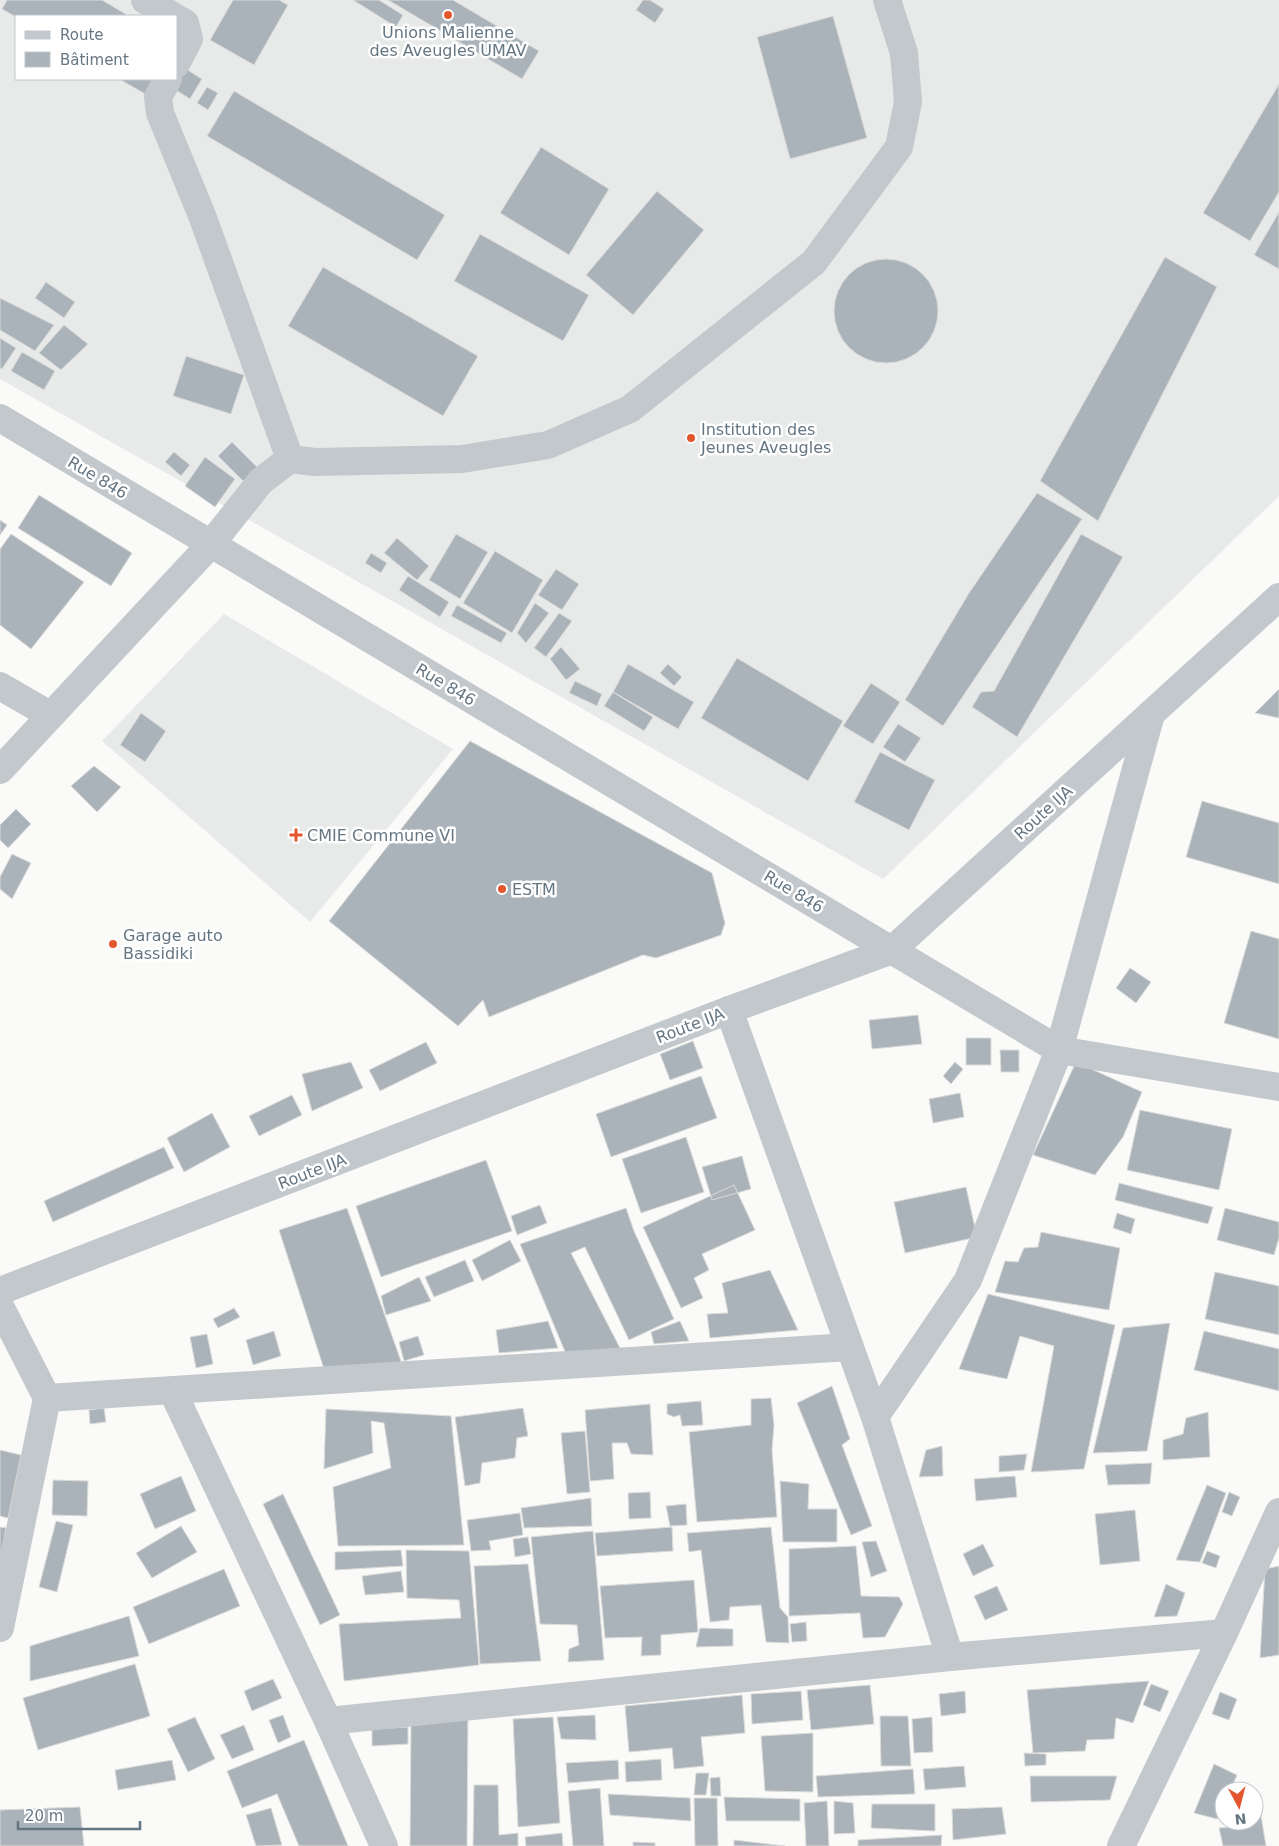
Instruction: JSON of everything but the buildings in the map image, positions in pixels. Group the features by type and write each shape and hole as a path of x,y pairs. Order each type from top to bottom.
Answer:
{"street":[{"path":"145,0 171,15"},
{"path":"0,770 211,544 261,480 290,458 315,462 462,459 548,445 630,408 814,262 899,146 908,102 904,53 887,0"},
{"path":"178,19 185,23 190,39 178,60"},
{"path":"167,80 158,97 160,113 203,218 290,458"},
{"name":"Rue 846","path":"0,418 1059,1050"},
{"name":"Route IJA","path":"0,1291 729,1010 892,950 1279,597"},
{"path":"0,686 50,715"},
{"path":"875,1417 968,1280 1059,1050 1151,714"},
{"path":"729,1010 875,1417 950,1657"},
{"path":"1059,1050 1279,1087"},
{"path":"0,1306 47,1398 0,1628"},
{"path":"47,1398 850,1347"},
{"path":"172,1390 328,1721 384,1846"},
{"path":"1121,1846 1224,1633 1279,1512"},
{"path":"328,1721 950,1657 1224,1633"}],"shaded area":[{"name":"Institution des Jeunes Aveugles","path":"0,0 1279,0 1279,496 883,879 0,379"},
{"name":"CMIE Commune VI","path":"224,614 453,749 310,922 102,741"}],"place":[{"name":"Unions Malienne des Aveugles UMAV","path":"448,15"},
{"name":"Institution des Jeunes Aveugles","path":"691,438"},
{"name":"CMIE Commune VI","path":"296,835"},
{"name":"ESTM","path":"502,889"},
{"name":"Garage auto Bassidiki","path":"113,944"}]}
